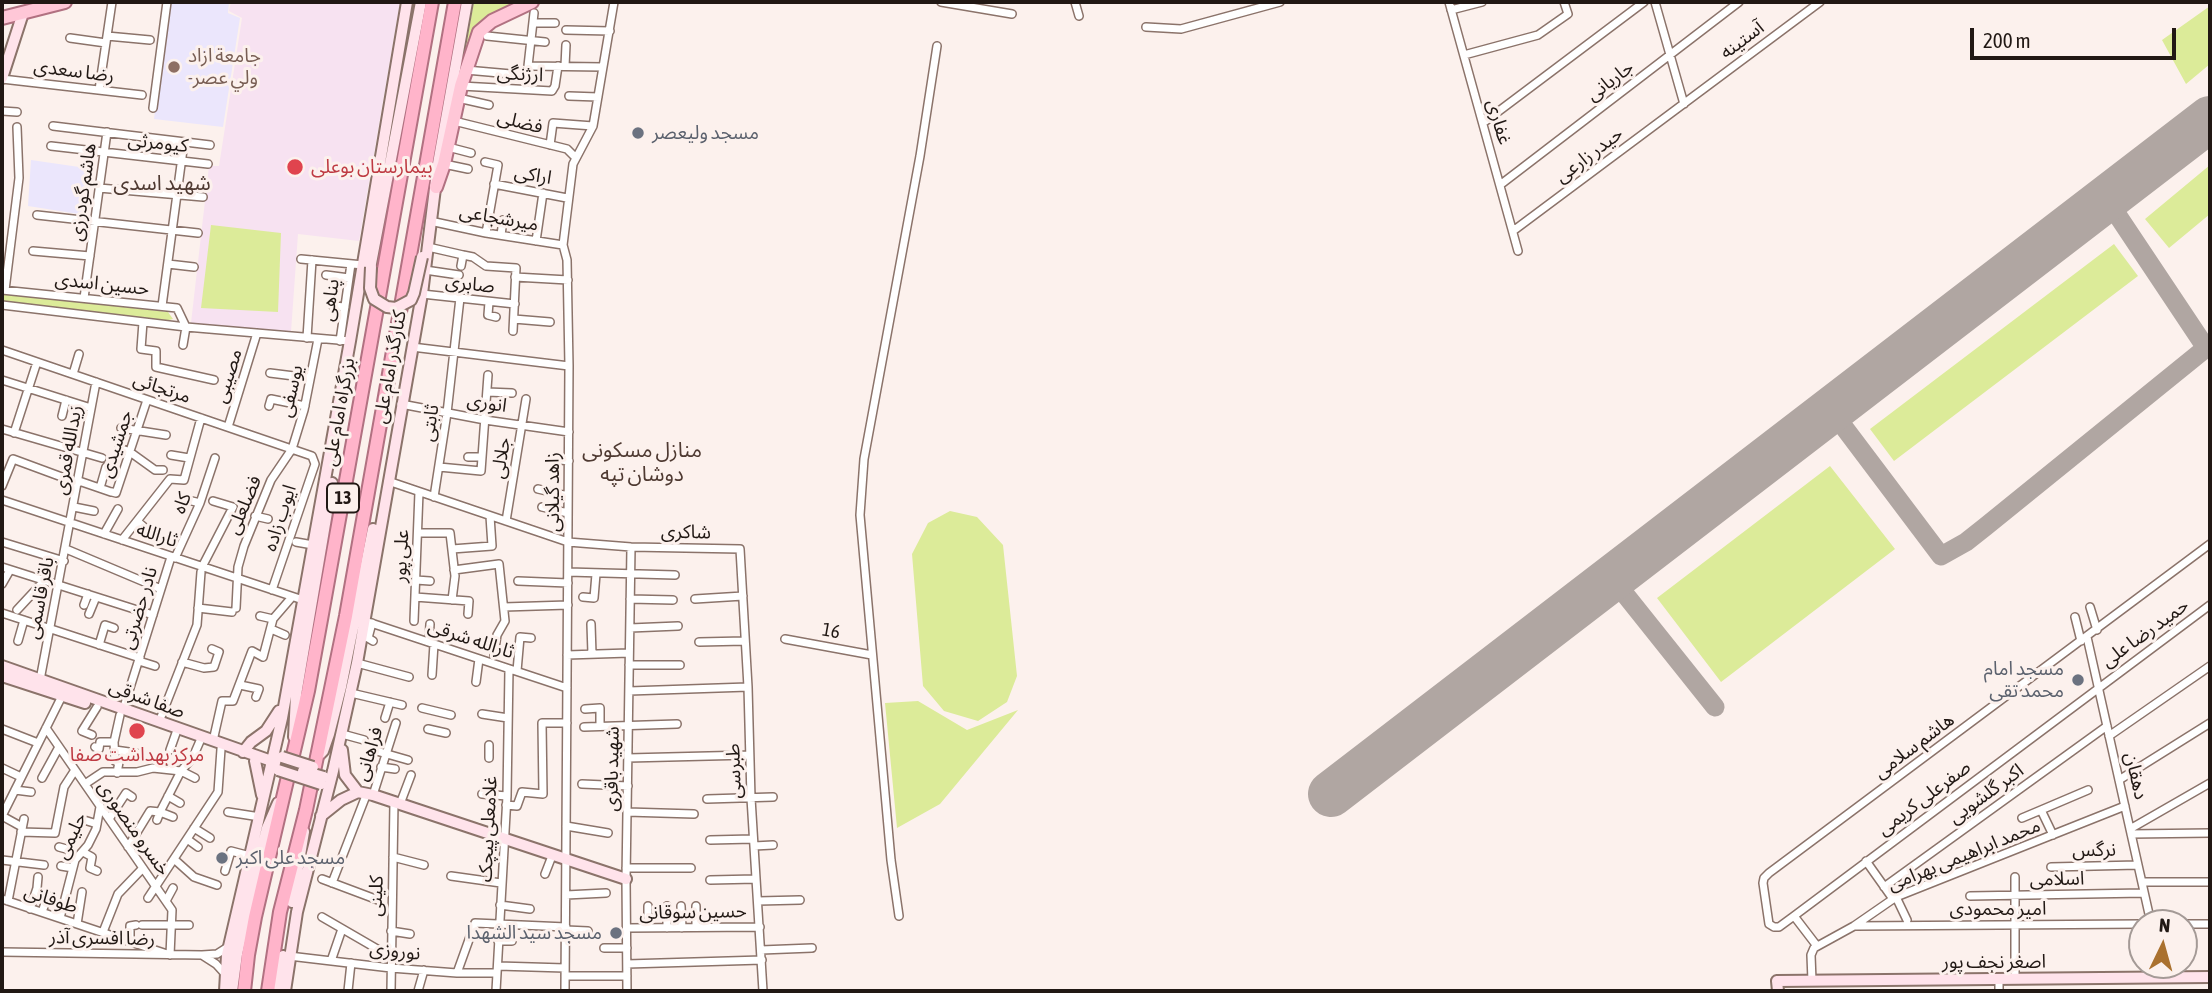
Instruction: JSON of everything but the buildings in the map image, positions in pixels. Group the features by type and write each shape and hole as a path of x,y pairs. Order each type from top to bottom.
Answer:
{"highway":[{"name":"بزرگراه امام علی","path":"244,991 277,768 295,746 324,603 432,2"},
{"name":"13","path":"268,991 279,912 306,810 346,616 455,2"}],"main road":[{"path":"2,18 65,2"},
{"path":"295,746 296,695 345,401 362,265 407,2"},
{"path":"336,422 345,401 345,341 421,2"},
{"path":"362,265 374,299 387,307 396,308 411,300 429,234 438,164 467,2"},
{"path":"436,187 444,164 459,92 479,32 484,26 533,7"},
{"path":"2,78 23,13"},
{"name":"کنارگذر امام علی","path":"325,784 329,769 335,764 368,622 393,450 422,294 425,252"},
{"path":"233,991 237,954 267,828 277,768 297,598 313,545 344,379"},
{"path":"318,756 323,751 335,710 360,600 382,479 393,450"},
{"name":"صفا شرقی","path":"2,667 40,684 277,768"},
{"name":"صفا شرقی","path":"2,676 40,684"},
{"path":"243,752 274,722 287,688"},
{"name":"صفا شرقی","path":"177,731 200,741 243,752 277,768"},
{"path":"341,736 345,775 360,792"},
{"path":"255,761 262,803"},
{"path":"277,768 397,803 552,856 626,874"},
{"path":"277,768 325,784"},
{"path":"225,991 229,947 262,803 277,768"},
{"path":"285,991 289,956 321,816 325,784"},
{"path":"321,816 360,792"},
{"path":"277,991 304,843 306,810"},
{"name":"اصغر نجف پور","path":"1777,986 1812,981 1999,985 2015,979 2128,978"}],"street":[{"path":"99,90 112,2"},
{"path":"153,108 167,2"},
{"name":"زاهد گیلانی","path":"565,991 569,366 568,280 563,244 567,198 575,157 593,126 614,2"},
{"path":"941,2 1012,14"},
{"path":"1075,2 1079,16"},
{"path":"1146,27 1181,29 1259,5 1280,2"},
{"path":"1450,6 1482,2"},
{"path":"1464,55 1538,35 1568,14 1564,2"},
{"path":"1483,123 1644,2"},
{"path":"1656,2 1684,104"},
{"name":"جاریانی","path":"1500,185 1739,2"},
{"name":"آستینه","path":"1684,104 1820,2"},
{"name":"غفاری","path":"1450,6 1518,251"},
{"path":"533,7 528,66 603,67"},
{"path":"533,23 555,23"},
{"path":"566,30 610,31"},
{"path":"486,36 545,42"},
{"path":"70,38 150,40"},
{"path":"561,66 566,46"},
{"path":"899,916 891,860 860,514 864,459 918,169 937,46"},
{"name":"ارژنگی","path":"459,92 552,91 561,66"},
{"path":"466,70 511,74"},
{"name":"رضا سعدی","path":"2,78 142,95"},
{"path":"459,92 489,105"},
{"path":"569,96 598,96"},
{"name":"حیدر زارعی","path":"1513,231 1684,104"},
{"path":"2,111 17,112"},
{"name":"فضلی","path":"454,121 567,149 575,157"},
{"path":"550,145 553,123 593,126"},
{"path":"53,126 210,145"},
{"path":"3,290 4,268 19,178 17,127"},
{"name":"هاشم گودرزی","path":"84,298 107,132"},
{"path":"162,306 184,142"},
{"name":"کیومرثی","path":"51,146 208,164"},
{"path":"448,147 471,153"},
{"path":"485,162 498,165 486,233"},
{"path":"444,164 468,169"},
{"name":"اراکی","path":"494,184 567,198"},
{"path":"99,188 203,197"},
{"path":"536,241 543,193"},
{"path":"37,215 198,233"},
{"path":"501,235 503,220"},
{"name":"میرشجاعی","path":"430,221 486,233 563,244"},
{"path":"33,251 90,256"},
{"path":"425,252 463,255 473,257 486,266 568,280"},
{"path":"461,266 463,255"},
{"path":"301,259 362,265"},
{"path":"307,338 312,260"},
{"path":"168,264 194,267"},
{"name":"پناهی","path":"345,341 345,307 349,278 362,265"},
{"path":"425,270 460,275"},
{"path":"513,331 516,273"},
{"path":"326,275 349,278"},
{"name":"حسین اسدی","path":"3,290 177,308 186,327"},
{"name":"صابری","path":"422,294 515,304"},
{"name":"ثابتی","path":"434,497 460,298"},
{"path":"489,302 488,315 496,317"},
{"name":"حسین اسدی","path":"2,305 186,327 345,341"},
{"path":"333,306 345,307"},
{"path":"309,314 320,316"},
{"path":"514,318 551,322"},
{"path":"143,322 141,349 156,351 156,367 214,380"},
{"path":"183,345 186,327"},
{"name":"مصیبی","path":"228,427 257,333"},
{"name":"یوسفی","path":"292,449 305,408 318,339"},
{"path":"412,347 569,366"},
{"name":"مرتجائی","path":"2,350 312,456"},
{"path":"73,374 79,354"},
{"path":"15,433 37,362"},
{"path":"270,373 310,379"},
{"path":"439,467 484,472 482,457 488,375"},
{"path":"2,380 91,408"},
{"name":"زیدالله قمری","path":"71,523 96,382"},
{"path":"487,392 512,393"},
{"path":"269,406 271,399 314,413"},
{"name":"جلالی","path":"506,522 526,399"},
{"name":"جمشیدی","path":"2,486 13,459 116,494 147,400"},
{"path":"62,416 66,401"},
{"name":"انوری","path":"401,404 569,432"},
{"path":"122,540 170,479 184,480 201,418"},
{"path":"121,428 166,435"},
{"path":"2,429 102,458"},
{"path":"119,448 130,452 155,470 163,470"},
{"name":"فضلعلی","path":"198,608 234,610 239,579 238,567 246,554 255,516 271,480 292,449"},
{"path":"171,455 189,458"},
{"name":"ایوب زاده","path":"272,590 315,464 312,456"},
{"path":"468,457 482,457"},
{"name":"کاه","path":"173,557 200,503 215,458"},
{"path":"552,459 569,461"},
{"name":"جمشیدی","path":"100,488 106,467"},
{"name":"شاکری","path":"388,481 568,542 631,547 740,549"},
{"path":"538,489 568,496"},
{"name":"علی پور","path":"414,621 419,492"},
{"path":"184,499 200,503"},
{"name":"ثارالله","path":"2,500 173,557 201,569 297,598"},
{"path":"158,724 195,631 201,569 233,507 213,501"},
{"path":"74,507 94,511"},
{"path":"542,507 568,513"},
{"path":"104,534 118,509"},
{"path":"255,516 268,519"},
{"path":"452,549 492,546 490,516"},
{"path":"137,521 152,533"},
{"name":"باقر قاسمی","path":"40,684 71,523"},
{"path":"418,533 450,533 454,570 452,600"},
{"path":"2,541 64,561"},
{"path":"296,542 313,545"},
{"name":"هاشم سلامی","path":"1769,922 1763,883 1769,873 2210,544"},
{"name":"شهید باقری","path":"627,991 631,547"},
{"path":"66,549 161,589"},
{"name":"طبرسی","path":"740,549 763,991"},
{"name":"نادر حضرتی","path":"117,773 115,746 122,712 173,557"},
{"path":"454,570 499,564 505,621 497,635 494,655"},
{"path":"2,584 6,568 153,615"},
{"path":"568,572 676,575"},
{"path":"583,597 594,598 596,574"},
{"path":"18,610 44,580"},
{"path":"416,580 430,581"},
{"path":"518,581 568,583"},
{"path":"84,605 92,596"},
{"path":"89,614 92,596"},
{"path":"695,598 743,596"},
{"path":"415,597 469,601 468,614"},
{"path":"263,657 273,620 297,598"},
{"path":"630,599 673,600"},
{"path":"504,607 568,605"},
{"name":"حمید رضا علی","path":"2099,687 2210,605"},
{"path":"2090,607 2097,630"},
{"path":"2,613 155,666"},
{"path":"260,616 273,620"},
{"name":"دهقان","path":"2075,617 2099,687 2148,909"},
{"path":"187,618 197,619"},
{"path":"18,640 24,620"},
{"path":"368,622 368,638 373,641"},
{"name":"ثارالله شرقی","path":"368,622 567,688"},
{"path":"430,624 432,675"},
{"path":"590,624 592,654"},
{"path":"99,645 105,625 114,628"},
{"path":"630,628 678,626"},
{"path":"271,629 285,635"},
{"name":"غلامعلی پیچک","path":"496,991 508,718 520,637 531,638"},
{"name":"16","path":"785,639 872,654"},
{"path":"699,642 745,641"},
{"path":"182,662 204,668 214,667 219,652 212,649"},
{"path":"148,898 218,792 217,745 222,701 233,701 252,652 273,662"},
{"path":"567,655 629,653"},
{"path":"476,682 479,659"},
{"path":"357,663 410,677"},
{"path":"629,665 680,665"},
{"path":"2109,736 2210,666"},
{"path":"240,685 258,689 256,697"},
{"path":"629,691 748,687"},
{"name":"صفرعلی کریمی","path":"1769,922 1776,927 1794,916 2099,687"},
{"path":"64,692 15,790 4,806 2,816 22,826 55,833 64,787 75,770"},
{"path":"351,693 402,705"},
{"path":"384,718 390,702"},
{"path":"92,736 82,731 98,704"},
{"path":"422,708 451,715"},
{"path":"584,709 600,708 600,726"},
{"path":"482,714 508,718"},
{"name":"فراهانی","path":"331,883 360,792 381,767 396,723"},
{"path":"482,794 506,800 517,806 522,792 543,794 542,723 581,727 677,724"},
{"path":"2119,780 2210,723"},
{"name":"اکبر گلشویی","path":"1884,887 2107,726"},
{"name":"خسرو منصوری","path":"46,728 172,909 170,954"},
{"path":"2,729 38,743"},
{"path":"428,729 446,733"},
{"path":"170,750 177,731"},
{"path":"341,736 365,740"},
{"path":"390,737 399,740"},
{"path":"159,816 181,771 193,757 200,741"},
{"path":"95,747 99,749 100,742 136,753"},
{"path":"489,745 489,758"},
{"path":"42,778 59,747"},
{"path":"373,750 408,760"},
{"path":"628,758 749,755"},
{"path":"381,767 395,769"},
{"path":"2,768 21,777"},
{"path":"85,784 103,768 117,773 153,768 181,771 195,778"},
{"name":"کلینی","path":"391,991 393,857 397,803 411,775"},
{"path":"2131,831 2210,783"},
{"path":"582,784 628,786"},
{"path":"15,790 31,792"},
{"path":"2022,818 2088,790"},
{"path":"109,819 126,793 132,797"},
{"path":"168,796 180,803"},
{"path":"707,799 773,797"},
{"name":"محمد ابراهیمی بهرامی","path":"1817,946 1854,926 1894,898 2125,806"},
{"name":"حلیمی","path":"60,918 74,864 97,824 100,807"},
{"path":"2042,810 2053,835"},
{"path":"128,847 150,811 159,816 173,817"},
{"path":"228,812 260,817"},
{"path":"627,812 694,814"},
{"path":"84,820 97,824"},
{"path":"5,900 22,826"},
{"path":"566,826 608,832"},
{"path":"194,828 210,838"},
{"path":"138,830 147,838"},
{"path":"2131,831 2210,833"},
{"path":"187,839 198,848"},
{"path":"710,841 773,845"},
{"path":"59,847 70,850 69,858 74,864"},
{"path":"225,871 231,851 250,856"},
{"path":"83,852 92,857 90,868 97,871"},
{"path":"545,874 552,856"},
{"path":"393,857 424,865"},
{"path":"174,859 194,877 217,885"},
{"path":"2,860 44,865"},
{"path":"1866,861 1907,920"},
{"path":"61,866 74,864"},
{"name":"نرگس","path":"2051,867 2138,865"},
{"path":"103,932 118,894 143,868"},
{"path":"626,874 691,868"},
{"path":"451,876 501,883"},
{"path":"30,909 38,877"},
{"path":"2015,877 2015,979"},
{"path":"710,880 756,878"},
{"path":"322,879 378,900"},
{"path":"2142,882 2210,882"},
{"path":"166,901 173,888"},
{"path":"77,924 82,892"},
{"path":"566,895 606,893"},
{"name":"اسلامی","path":"1970,896 2144,893"},
{"path":"42,912 48,895"},
{"name":"طوفانی","path":"5,900 170,954"},
{"path":"758,901 800,900"},
{"path":"500,905 530,909"},
{"path":"648,906 648,928"},
{"path":"667,906 667,928"},
{"path":"681,906 682,928"},
{"path":"696,906 696,927"},
{"path":"1794,916 1817,946 1811,953 1812,981"},
{"path":"322,917 391,957"},
{"path":"457,973 475,923 588,931"},
{"name":"امیر محمودی","path":"1854,926 2128,924"},
{"path":"130,942 130,926 189,925"},
{"name":"حسین سوقانی","path":"627,928 760,927"},
{"path":"331,961 342,929"},
{"path":"391,931 410,934"},
{"path":"498,941 512,941"},
{"name":"رضا افسری آذر","path":"2,952 202,955 217,954 229,947"},
{"path":"604,948 627,948"},
{"path":"761,950 812,948"},
{"path":"202,955 226,975"},
{"name":"نوروزی","path":"289,956 457,973 497,970 627,976"},
{"path":"627,964 762,960"},
{"path":"348,991 351,963"},
{"path":"418,991 424,970"}],"shaded area":[{"path":"170,2 229,2 228,13 240,18 223,127 154,119"},
{"name":"بیمارستان بوعلی","path":"231,2 400,2 359,241 298,234 291,332 191,323 209,166 219,166 242,18 229,11"},
{"path":"31,160 93,169 85,215 28,206"}],"green space":[{"path":"474,2 518,5 478,26 465,51"},
{"path":"2210,6 2210,64 2186,84 2162,40"},
{"path":"2210,165 2210,214 2169,248 2145,219"},
{"path":"211,225 281,233 278,312 201,308"},
{"path":"2114,244 2138,276 1894,461 1870,429"},
{"path":"2,293 168,312 173,319 165,321 5,302 2,301"},
{"path":"1830,466 1895,549 1721,682 1657,598"},
{"path":"950,511 977,517 1003,545 1017,676 1007,702 978,721 944,711 923,686 912,554 928,523"},
{"path":"918,701 967,730 1018,710 940,804 897,828 885,703"}],"taxiway":[{"path":"1831,410 1941,556 1966,542 2206,348 2106,198"},
{"path":"1612,578 1715,707"}],"runway":[{"path":"1331,794 2210,119"}],"place":[{"name":"جامعة ازاد -ولي عصر","path":"174,67"},
{"name":"مسجد ولیعصر","path":"638,133"},
{"name":"بیمارستان بوعلی","path":"295,167"},
{"name":"مسجد امام محمد تقی","path":"2078,680"},
{"name":"مرکز بهداشت صفا","path":"137,731"},
{"name":"مسجد علی اکبر","path":"222,858"},
{"name":"مسجد سید الشهدا","path":"616,933"}],"district":[{"name":"شهید اسدی","path":"162,183"},
{"name":"منازل مسکونی دوشان تپه","path":"642,462"}]}
